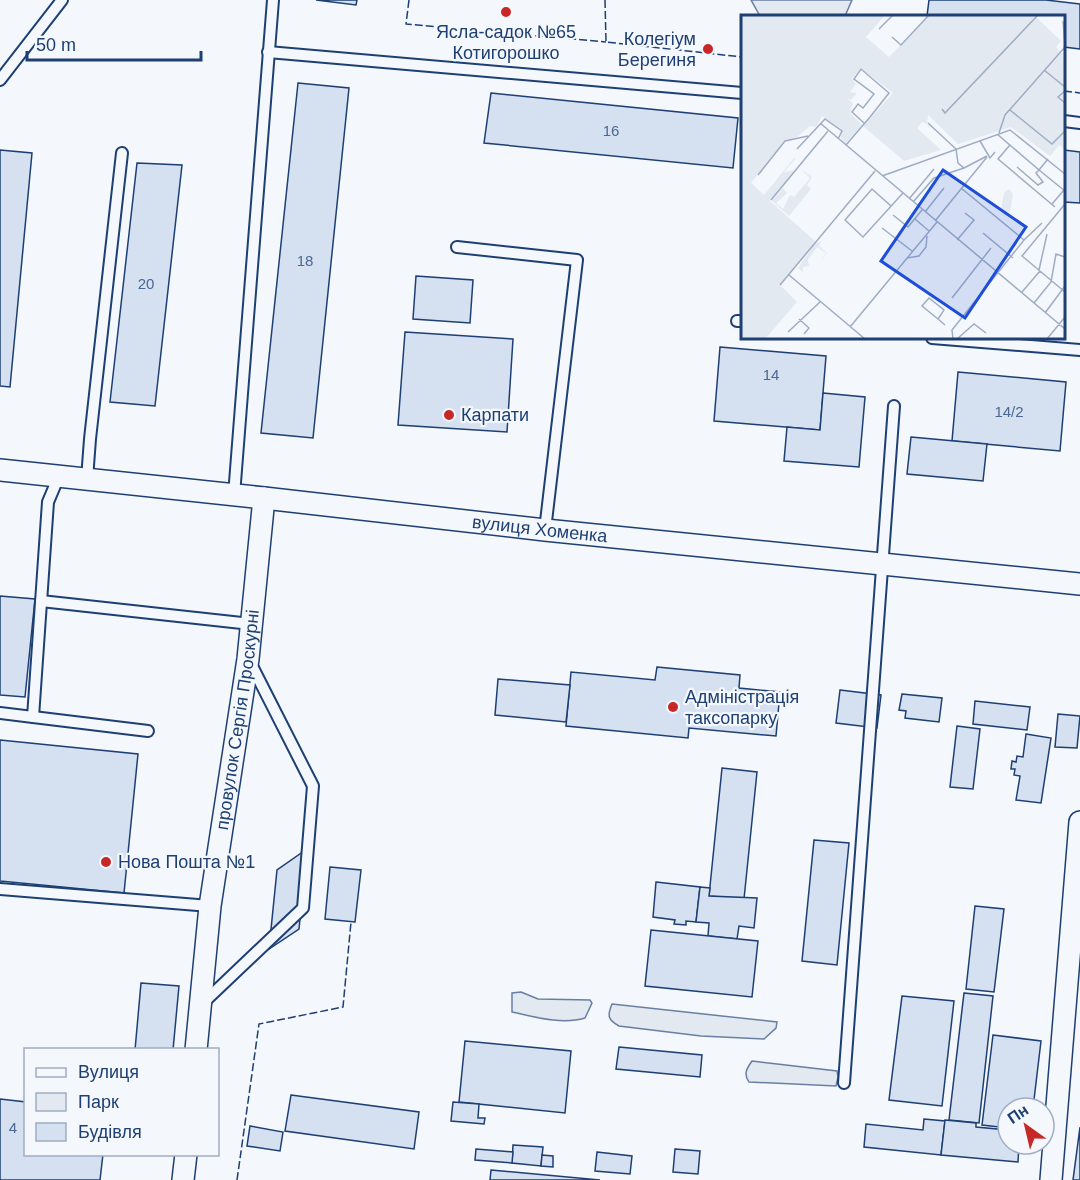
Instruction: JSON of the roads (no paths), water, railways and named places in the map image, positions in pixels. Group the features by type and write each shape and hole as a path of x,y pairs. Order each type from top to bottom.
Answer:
{"street":[{"name":"вулиця Хоменка","path":"0,470 545,530 1080,584"},
{"name":"провулок Сергія Проскурні","path":"196,1048 210,906 248,659 264,498"},
{"path":"1051,1180 1080,822"},
{"path":"183,1180 186,1156"}],"lane":[{"path":"0,80 62,0"},
{"path":"234,495 273,0"},
{"path":"268,52 741,93"},
{"path":"1065,121 1080,123"},
{"path":"87,479 123,153"},
{"path":"457,247 577,260 545,530"},
{"path":"944,339 1080,350"},
{"path":"844,1083 894,406"},
{"path":"33,717 48,502 59,476"},
{"path":"41,601 251,624"},
{"path":"200,1006 303,908 313,786 248,659"},
{"path":"0,713 148,731"},
{"path":"0,889 210,906"}],"place":[{"name":"Ясла-садок №65 Котигорошко","path":"506,12"},
{"name":"Колегіум Берегиня","path":"708,49"},
{"name":"Карпати","path":"449,415"},
{"name":"Адміністрація таксопарку","path":"673,707"},
{"name":"Нова Пошта №1","path":"106,862"}]}
